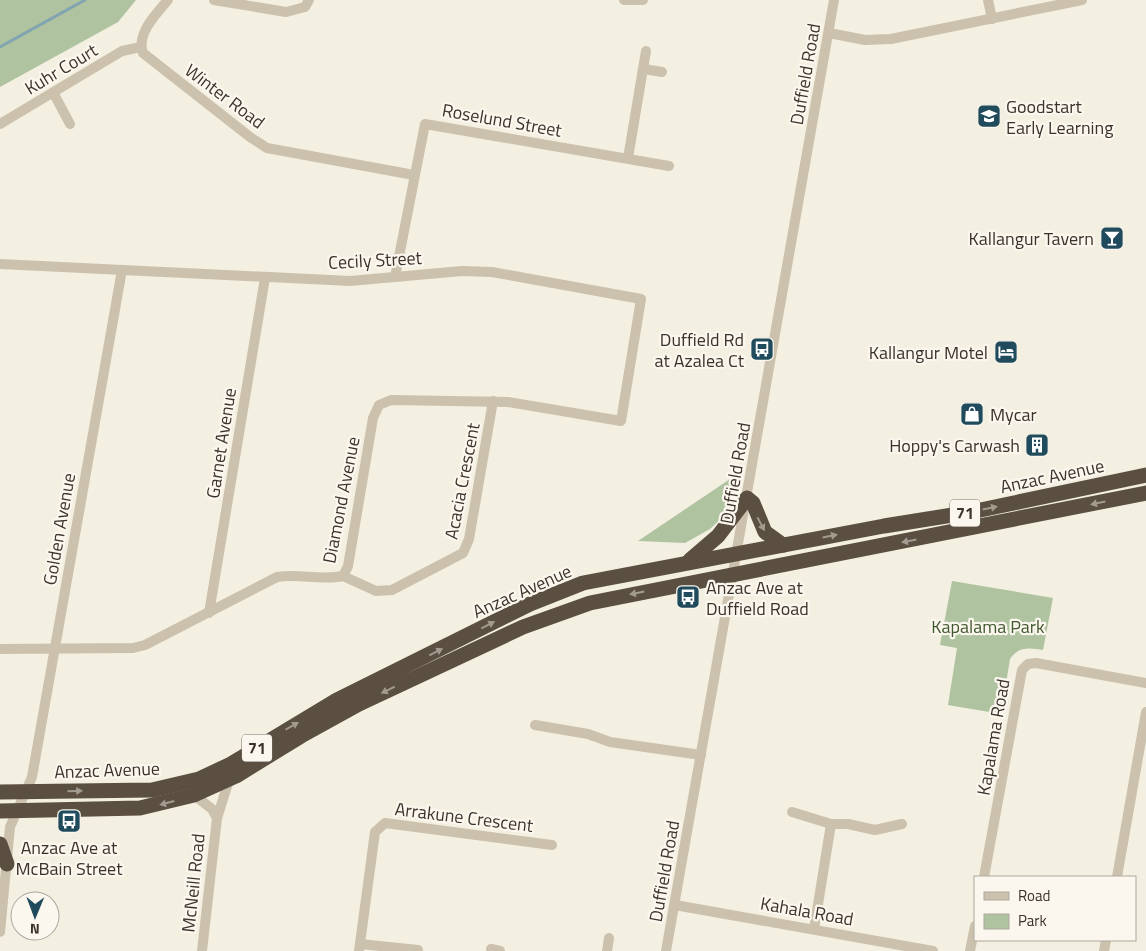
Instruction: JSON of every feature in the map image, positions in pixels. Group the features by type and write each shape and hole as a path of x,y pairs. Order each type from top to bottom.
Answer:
{"highway":[{"name":"Anzac Avenue","path":"0,792 152,790 199,778 231,764 337,700 530,604 583,584 687,562 971,512 1146,475"},
{"name":"Anzac Avenue","path":"0,811 140,808 194,795 229,780 359,704 548,616 598,601 1146,493"},
{"path":"687,562 718,536 747,498 753,503 765,532 782,545"},
{"path":"0,844 7,864"}],"street":[{"path":"141,47 143,34 168,0"},
{"path":"214,0 290,12 305,8 309,0"},
{"path":"624,0 643,0"},
{"name":"Duffield Road","path":"666,951 834,0"},
{"path":"988,0 992,18"},
{"path":"828,33 865,40 891,38 1082,0"},
{"name":"Kuhr Court","path":"0,124 54,94 122,51 141,47"},
{"name":"Winter Road","path":"141,47 147,58 241,128 250,138 267,148 414,175"},
{"path":"628,158 646,51"},
{"path":"644,69 662,72"},
{"path":"54,94 70,124"},
{"name":"Roselund Street","path":"395,277 425,124 669,166"},
{"name":"Cecily Street","path":"0,264 350,281 462,271 492,272 641,298 623,406"},
{"name":"Golden Avenue","path":"0,932 8,839 16,811 32,777 122,270"},
{"name":"Garnet Avenue","path":"209,613 264,278"},
{"name":"Diamond Avenue","path":"0,649 133,648 145,645 277,577 290,575 328,579 343,576 348,566 373,418 379,405 391,400 494,401 621,421 623,406"},
{"name":"Acacia Crescent","path":"343,576 376,591 392,590 463,554 469,539 494,401"},
{"name":"Kapalama Road","path":"984,876 1022,670 1028,664 1036,663 1146,683"},
{"path":"1117,876 1146,712"},
{"path":"534,725 588,734 610,742 701,755"},
{"name":"McNeill Road","path":"202,951 217,818 229,780"},
{"name":"McNeill Road","path":"194,795 212,809 217,818"},
{"path":"792,812 830,829 848,824 875,830 902,824"},
{"name":"Arrakune Crescent","path":"360,948 375,832 386,822 552,845"},
{"path":"814,929 830,829"},
{"name":"Kahala Road","path":"675,905 933,951"},
{"path":"970,951 974,931"},
{"path":"607,951 609,938"},
{"path":"360,948 418,950"}],"green space":[{"path":"0,0 136,0 118,22 0,87"},
{"path":"736,475 729,511 710,529 685,543 638,541"},
{"name":"Kapalama Park","path":"952,581 1053,598 1043,650 1021,650 1010,659 1001,714 948,705 957,648 940,645"}],"waterway":[{"path":"0,47 85,0"}],"place":[{"name":"Goodstart Early Learning","path":"989,116"},
{"name":"Kallangur Tavern","path":"1112,238"},
{"name":"Duffield Rd at Azalea Ct","path":"762,349"},
{"name":"Kallangur Motel","path":"1006,352"},
{"name":"Mycar","path":"972,414"},
{"name":"Hoppy's Carwash","path":"1037,445"},
{"name":"Anzac Ave at Duffield Road","path":"688,597"},
{"name":"Anzac Ave at McBain Street","path":"69,821"}]}
